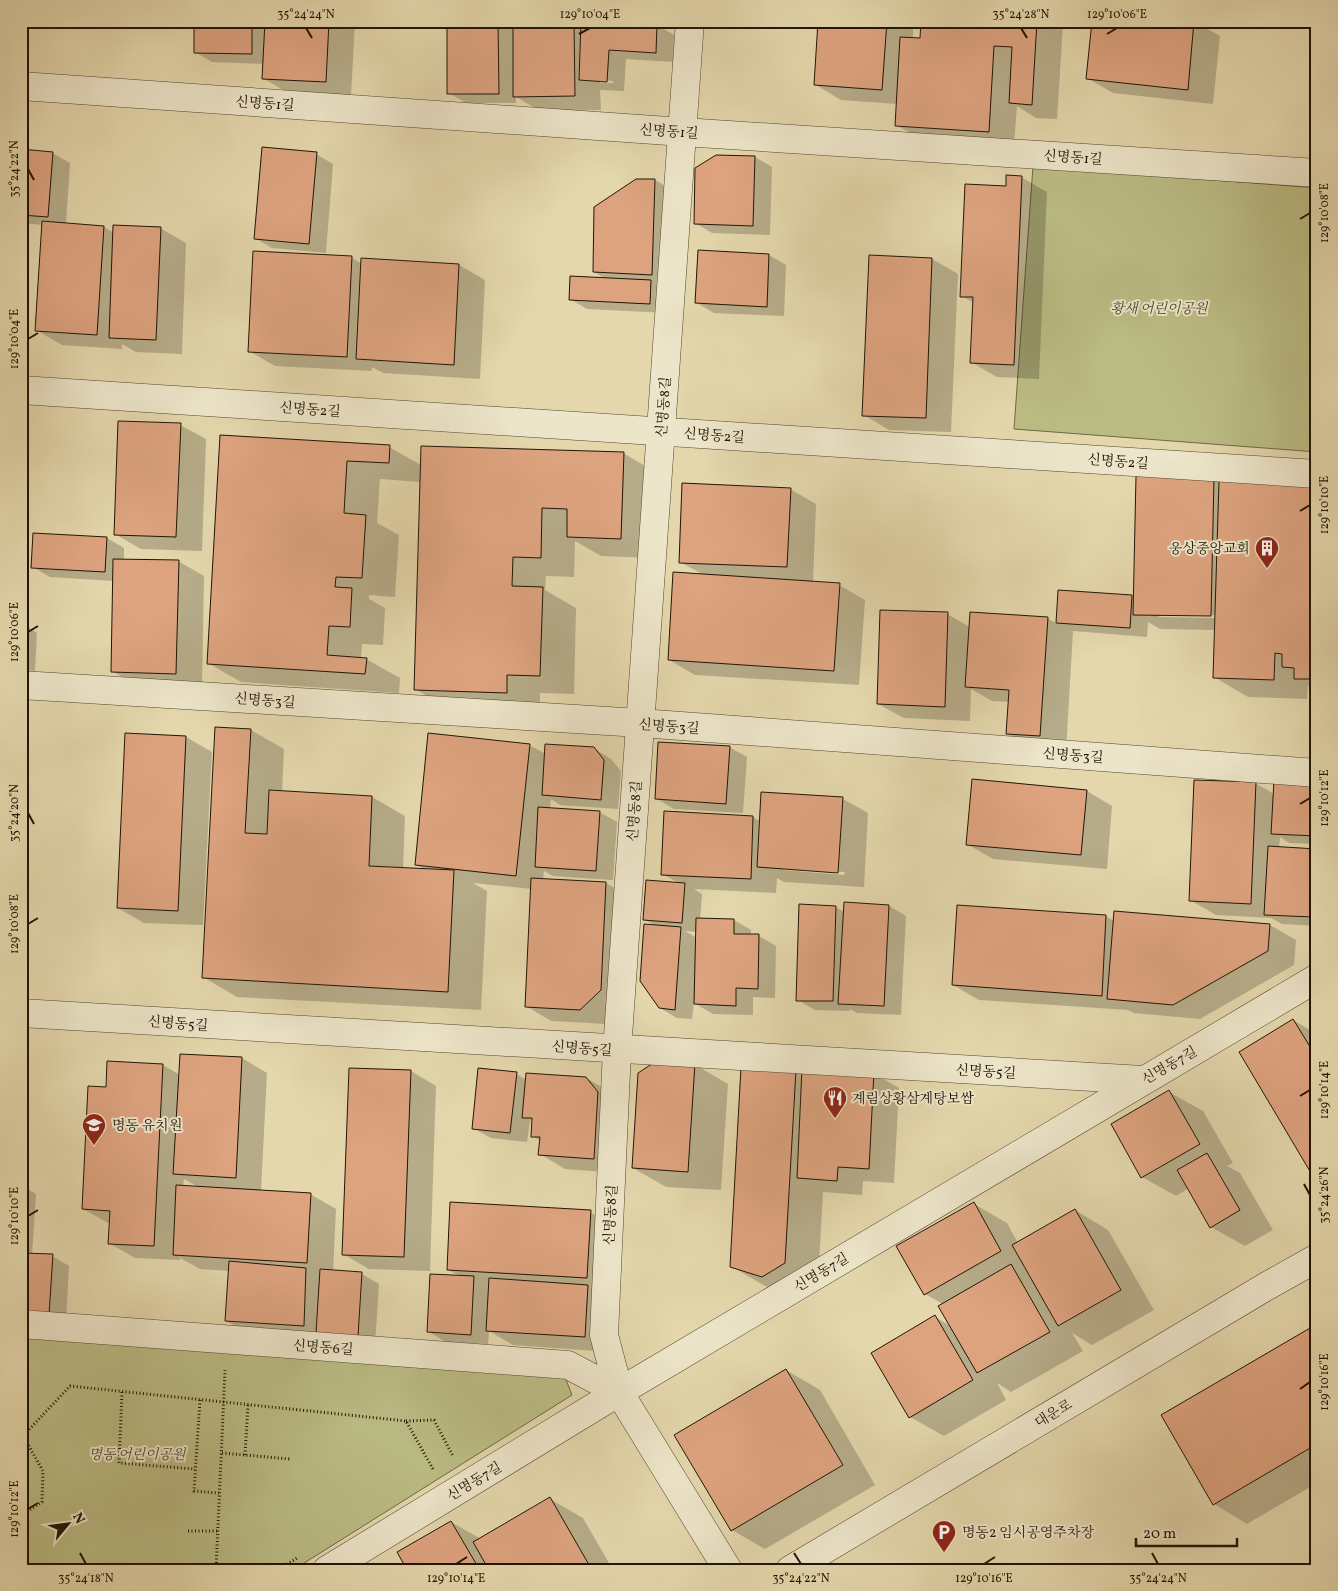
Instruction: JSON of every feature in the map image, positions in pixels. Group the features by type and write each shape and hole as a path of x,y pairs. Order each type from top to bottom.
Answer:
{"street":[{"name":"신명동8길","path":"690,21 617,1050 604,1335 619,1392 728,1570"},
{"name":"신명동1길","path":"21,86 683,132 1317,173"},
{"name":"신명동2길","path":"21,390 1317,474"},
{"name":"신명동3길","path":"21,685 640,724 1317,773"},
{"name":"신명동7길","path":"327,1570 619,1392 1317,978"},
{"name":"신명동5길","path":"21,1014 1143,1080"},
{"name":"대운로","path":"790,1570 1317,1258"},
{"name":"신명동6길","path":"21,1324 568,1365 619,1392"}],"path":[{"path":"216,1570 227,1339"},
{"path":"21,1515 42,1502 43,1471 24,1436 70,1386 224,1403 406,1420 434,1420 457,1462"},
{"path":"122,1392 119,1463 196,1470"},
{"path":"200,1400 194,1491 219,1493"},
{"path":"245,1455 248,1405"},
{"path":"406,1420 448,1496"},
{"path":"222,1453 290,1459"},
{"path":"188,1531 217,1531"}],"green space":[{"name":"황새 어린이공원","path":"1033,166 1317,188 1317,452 1014,429"},
{"name":"명동 어린이공원","path":"21,1330 563,1372 572,1395 293,1570 21,1570"}],"building":[{"path":"194,21 252,21 252,54 194,53"},
{"path":"265,21 329,21 326,82 262,79"},
{"path":"447,21 498,21 499,94 447,94"},
{"path":"513,21 574,21 575,96 513,97"},
{"path":"581,21 657,24 656,53 609,50 607,82 579,80"},
{"path":"818,21 887,21 882,90 814,85"},
{"path":"921,21 1037,21 1032,105 1009,103 1012,47 994,46 989,132 895,126 900,37 920,38"},
{"path":"1092,21 1194,21 1188,90 1086,79"},
{"path":"262,147 317,152 309,244 254,239"},
{"path":"21,149 53,152 48,217 21,215"},
{"path":"716,155 755,156 753,226 694,224 695,168"},
{"path":"1006,175 1022,176 1014,365 970,363 973,297 960,297 965,184 1006,186"},
{"path":"636,179 655,179 652,275 593,272 594,207"},
{"path":"42,221 104,226 97,335 35,331"},
{"path":"113,225 161,227 156,340 109,338"},
{"path":"698,250 769,254 767,307 695,303"},
{"path":"253,251 352,256 347,357 248,352"},
{"path":"869,255 932,258 926,418 862,416"},
{"path":"361,258 459,264 454,365 356,359"},
{"path":"570,276 651,280 650,304 569,300"},
{"path":"118,421 181,423 176,537 114,535"},
{"path":"220,435 390,445 389,463 347,461 344,513 366,515 362,578 336,577 335,587 352,588 350,627 329,626 327,655 367,658 365,674 207,664"},
{"path":"421,446 624,452 621,539 567,537 567,509 542,508 541,558 513,557 512,586 543,587 540,676 507,675 507,693 414,690"},
{"path":"1136,476 1214,478 1211,616 1133,615"},
{"name":"웅상중앙교회","path":"1219,481 1317,484 1317,679 1294,679 1294,668 1282,667 1282,654 1275,653 1274,680 1213,678"},
{"path":"682,483 791,488 787,567 679,563"},
{"path":"33,533 107,537 105,572 31,568"},
{"path":"113,559 179,560 176,674 111,672"},
{"path":"673,572 840,583 834,671 668,660"},
{"path":"1058,590 1132,595 1130,628 1056,623"},
{"path":"880,610 948,612 945,707 877,704"},
{"path":"970,612 1048,617 1040,736 1006,734 1009,690 965,687"},
{"path":"215,727 251,729 245,833 267,834 269,790 372,796 369,866 454,870 448,992 202,978"},
{"path":"125,733 186,736 178,911 117,908"},
{"path":"428,733 530,744 516,876 415,865"},
{"path":"658,742 730,746 726,804 655,799"},
{"path":"545,744 594,747 604,760 601,800 542,795"},
{"path":"972,779 1087,790 1081,855 966,845"},
{"path":"1194,780 1256,782 1251,904 1189,901"},
{"path":"1274,780 1317,782 1317,836 1271,834"},
{"path":"761,792 843,797 838,873 757,867"},
{"path":"538,807 600,811 596,871 535,867"},
{"path":"664,811 753,816 751,879 661,875"},
{"path":"1268,846 1317,849 1317,913 1313,917 1264,915"},
{"path":"531,878 606,882 601,990 580,1010 525,1007"},
{"path":"646,880 685,883 682,923 643,920"},
{"path":"844,902 889,905 884,1006 838,1004"},
{"path":"799,904 836,906 833,1001 796,1001"},
{"path":"957,905 1106,915 1102,996 952,985"},
{"path":"1114,911 1270,924 1268,951 1173,1005 1107,999"},
{"path":"696,918 734,919 734,934 759,934 758,989 736,988 736,1006 694,1004"},
{"path":"644,924 681,927 675,1010 659,1008 640,981"},
{"path":"1293,1019 1317,1058 1317,1177 1314,1178 1239,1052"},
{"path":"180,1054 242,1057 236,1178 173,1174"},
{"path":"658,1060 695,1063 688,1172 632,1168 638,1073"},
{"path":"107,1061 163,1064 154,1246 108,1244 110,1211 82,1209 88,1086 106,1087"},
{"path":"741,1067 796,1070 785,1263 762,1277 730,1267"},
{"path":"349,1068 411,1070 404,1257 342,1255"},
{"path":"478,1068 517,1072 510,1133 472,1129"},
{"name":"계림상황삼계탕보쌈","path":"802,1068 874,1071 869,1169 838,1167 837,1181 797,1178"},
{"path":"526,1073 586,1077 598,1092 594,1159 538,1155 540,1137 531,1137 532,1118 522,1118"},
{"path":"1169,1090 1200,1144 1141,1178 1111,1124"},
{"path":"1207,1153 1240,1210 1210,1228 1177,1170"},
{"path":"176,1185 311,1193 307,1263 173,1255"},
{"path":"450,1202 591,1210 587,1278 447,1270"},
{"path":"974,1202 1001,1251 924,1295 896,1246"},
{"path":"1075,1209 1121,1290 1058,1326 1012,1245"},
{"path":"21,1253 53,1254 49,1315 21,1313"},
{"path":"229,1261 306,1268 304,1326 225,1321"},
{"path":"1011,1264 1050,1332 977,1373 938,1306"},
{"path":"320,1269 362,1272 358,1336 316,1333"},
{"path":"430,1274 474,1276 471,1335 427,1332"},
{"path":"489,1278 588,1285 585,1337 486,1331"},
{"path":"935,1315 973,1380 909,1418 871,1353"},
{"path":"1317,1324 1317,1444 1213,1505 1161,1415"},
{"path":"786,1369 843,1465 731,1531 674,1435"},
{"path":"550,1497 592,1570 489,1570 473,1542"},
{"path":"451,1521 478,1567 473,1570 407,1570 397,1552"}],"place":[{"name":"웅상중앙교회","path":"1267,569"},
{"name":"계림상황삼계탕보쌈","path":"835,1119"},
{"name":"명동 유치원","path":"94,1146"},
{"name":"명동2 임시공영주차장","path":"944,1553"}]}
